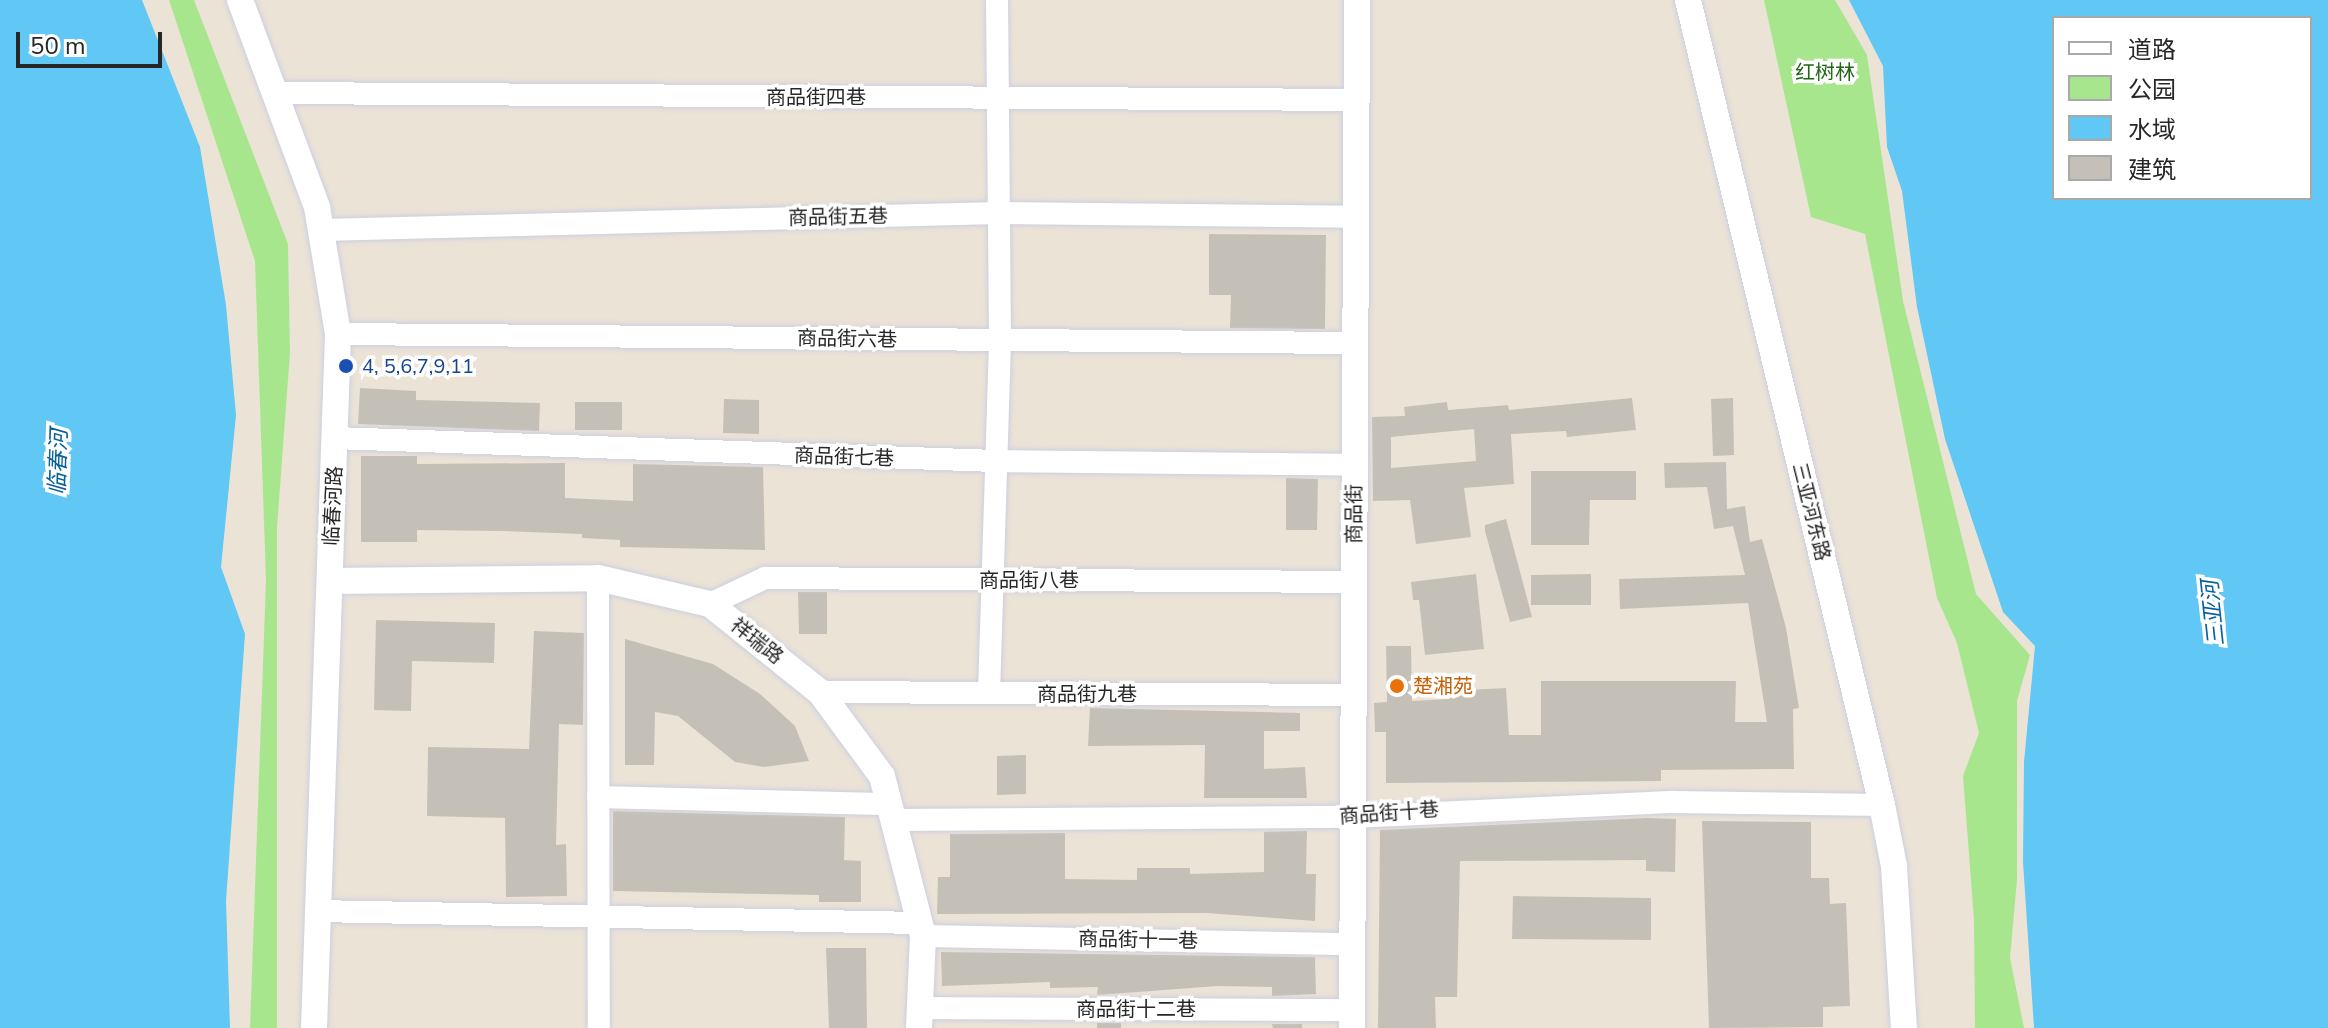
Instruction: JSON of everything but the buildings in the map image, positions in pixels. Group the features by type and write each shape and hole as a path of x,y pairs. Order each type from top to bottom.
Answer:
{"street":[{"name":"临春河路","path":"240,0 321,230 338,334 314,1028"},
{"path":"989,693 1000,340 997,0"},
{"name":"商品街","path":"1352,1019 1357,0"},
{"name":"三亚河东路","path":"1688,0 1882,805 1894,866 1904,1028"},
{"name":"商品街四巷","path":"275,93 1356,100"},
{"name":"商品街五巷","path":"321,230 999,213 1356,217"},
{"name":"商品街六巷","path":"338,334 1355,343"},
{"name":"商品街七巷","path":"334,438 996,461 1355,465"},
{"path":"598,578 599,1028"},
{"name":"祥瑞路","path":"330,581 598,578 710,604 820,692 882,776 922,930 920,1018"},
{"name":"商品街八巷","path":"710,604 765,578 1354,582"},
{"name":"商品街九巷","path":"820,692 1353,695"},
{"name":"商品街十巷","path":"598,797 893,812 1353,817 1675,802 1882,805"},
{"name":"商品街十一巷","path":"316,911 1352,944"},
{"name":"商品街十二巷","path":"920,1018 1352,1019"}],"green space":[{"path":"169,0 194,0 288,244 290,353 277,527 277,1028 250,1028 266,580 255,261"},
{"name":"红树林","path":"1764,0 1835,0 1867,55 1903,301 1976,594 2030,655 2017,701 2017,880 2010,958 2024,1028 1975,1028 1974,920 1963,776 1979,733 1957,643 1937,598 1865,234 1811,217"}],"water":[{"name":"临春河","path":"0,0 142,0 200,147 226,305 236,415 221,567 245,634 226,901 230,1028 0,1028"},
{"name":"三亚河","path":"1849,0 2328,0 2328,1028 2034,1028 2023,862 2024,762 2035,646 2003,612 1945,439 1917,307 1902,191 1887,147 1883,66"}],"place":[{"name":"4, 5,6,7,9,11","path":"346,366"},
{"name":"楚湘苑","path":"1397,686"}]}
